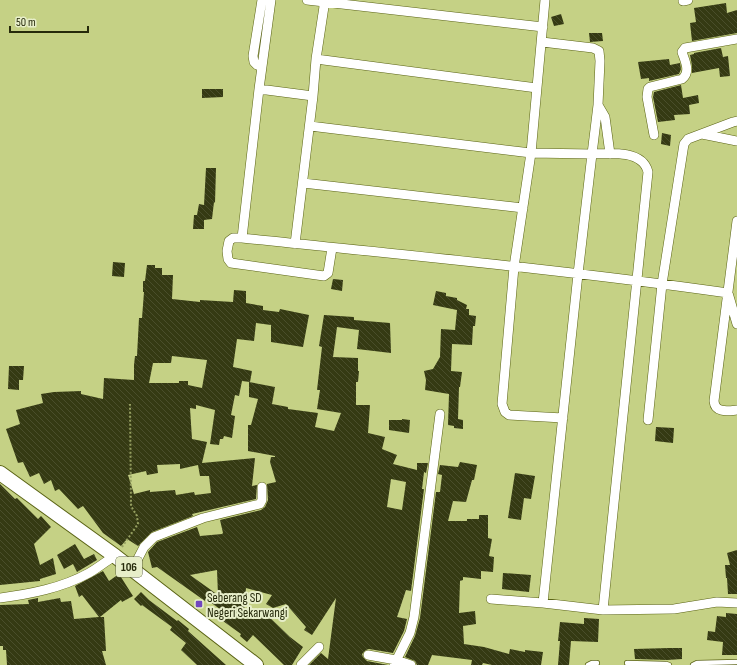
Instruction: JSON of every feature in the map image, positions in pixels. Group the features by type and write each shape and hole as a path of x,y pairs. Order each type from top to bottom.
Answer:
{"main road":[{"name":"106","path":"0,473 115,556 256,665"}],"street":[{"path":"262,0 253,56 254,62 257,65 262,66"},
{"path":"242,238 271,0"},
{"path":"307,0 543,27"},
{"path":"545,0 531,153 514,267 502,404 505,412 509,415 563,418"},
{"path":"294,244 314,96 316,59 325,1"},
{"path":"654,135 647,97 648,89 650,87 685,77 687,70 682,52 686,48 737,39"},
{"path":"542,42 593,48 599,52 600,60 598,105 578,274 543,603"},
{"path":"316,59 537,88"},
{"path":"259,89 314,96"},
{"path":"598,105 605,118 610,154"},
{"path":"648,420 662,284 684,144 688,139 733,122 737,122"},
{"path":"310,126 531,153 610,154 636,157 647,165 648,172 603,610"},
{"path":"702,134 737,141"},
{"path":"303,184 522,208"},
{"path":"737,221 714,401 714,405 717,409 724,411 737,410"},
{"path":"332,248 328,273 324,276 231,263 228,259 227,251 230,241 234,238 242,238 637,280 728,293"},
{"path":"728,293 737,324"},
{"path":"395,663 410,633 414,616 440,414"},
{"path":"132,570 144,547 154,537 203,518 261,503 262,487"},
{"path":"0,598 22,595 63,584 88,573 115,556"},
{"path":"491,599 603,610 674,609 717,602 737,602"},
{"path":"301,665 319,647"},
{"path":"368,655 395,663 411,665"}],"lane":[{"path":"693,665 697,663 737,662"},
{"path":"588,665 597,663"},
{"path":"627,663 669,665"}],"path":[{"path":"115,556 138,524 138,519 131,506 130,404"}],"building":[{"path":"726,3 727,13 737,10 737,33 692,41 690,23 696,22 694,8"},
{"path":"561,14 564,24 554,26 551,17"},
{"path":"589,33 602,33 603,41 590,42"},
{"path":"721,48 723,57 728,56 730,76 720,77 719,68 692,73 690,55"},
{"path":"669,59 670,65 680,63 681,69 679,74 649,81 649,78 641,79 638,62"},
{"path":"681,85 683,98 698,95 699,103 689,105 690,114 674,115 675,120 658,122 653,97 654,92"},
{"path":"202,89 223,89 223,97 202,98"},
{"path":"662,133 671,135 670,146 661,144"},
{"path":"206,168 216,168 215,203 214,202 212,219 204,220 204,229 193,229 194,215 197,215 199,204 204,205"},
{"path":"113,262 125,263 124,277 112,276"},
{"path":"147,265 155,265 155,268 162,268 162,275 173,275 172,299 200,302 200,300 233,302 234,290 246,291 246,303 263,306 263,310 279,312 280,309 309,315 303,347 271,342 271,325 256,323 254,341 237,339 233,367 252,371 250,382 242,381 239,396 235,395 231,415 235,416 232,438 224,436 223,439 220,439 219,445 210,444 215,410 196,405 196,409 190,408 192,439 207,442 202,463 255,458 252,486 257,485 256,499 192,514 193,516 152,532 138,546 127,539 121,546 103,533 83,506 78,509 59,489 55,491 51,480 44,484 39,473 30,477 23,462 18,463 6,429 20,424 16,410 43,403 41,394 81,391 81,394 103,399 104,378 134,380 134,365 135,356 137,356 139,318 142,318 144,292 143,281 145,281","holes":["172,356 207,360 202,388 188,385 188,381 179,381 179,383 149,383 153,363 171,363","180,464 180,469 198,465 200,476 209,476 211,493 195,495 194,492 176,495 175,490 150,492 150,490 134,494 128,475 146,471 147,475 158,473 157,465"]},
{"path":"333,279 343,280 342,291 331,289"},
{"path":"436,291 446,293 446,296 457,298 457,300 467,305 466,309 469,309 469,315 476,316 475,326 473,326 472,345 452,344 451,371 462,372 459,387 458,419 463,420 463,429 454,428 454,426 448,425 449,394 425,390 426,380 424,371 433,369 440,357 441,329 455,330 457,310 433,305"},
{"path":"324,315 354,317 354,320 390,323 391,353 357,349 359,330 337,327 333,357 358,358 359,371 358,382 356,382 356,405 370,405 368,433 385,437 382,449 397,455 393,464 417,470 417,463 428,463 426,473 424,472 422,489 424,489 411,591 406,590 397,617 407,619 404,631 393,653 369,649 362,654 367,661 388,665 309,665 321,653 328,659 336,598 312,635 304,630 306,627 286,604 273,608 266,604 272,595 246,588 244,611 253,619 256,615 258,616 262,610 290,637 303,647 292,665 284,665 253,635 247,642 240,636 241,634 223,621 228,615 206,599 205,601 157,567 152,568 148,552 157,542 197,527 200,536 222,534 220,520 261,510 265,507 268,500 267,484 276,482 270,462 271,457 275,456 248,451 248,425 251,425 258,399 249,397 249,382 275,387 272,404 288,407 288,409 318,413 315,427 334,431 341,413 317,409 320,390 317,390 322,347 319,346","holes":["391,479 406,482 402,510 387,507","217,570 218,595 190,575"]},
{"path":"9,366 24,366 23,380 19,380 19,390 8,389"},
{"path":"389,420 410,420 409,433 389,430"},
{"path":"656,427 674,428 673,443 655,441"},
{"path":"460,462 477,465 474,480 472,480 466,502 453,501 448,521 467,521 467,519 479,519 479,515 488,515 488,538 492,539 489,556 494,557 493,572 481,571 481,579 463,577 463,580 460,581 459,613 475,611 476,624 463,626 464,644 484,647 509,654 510,649 525,652 525,650 543,652 541,665 492,665 483,663 482,665 471,665 472,660 432,655 428,665 417,665 415,661 405,657 415,636 420,618 436,492 440,492 442,475 438,474 440,465 458,467"},
{"path":"515,473 535,476 531,499 524,498 521,520 508,518"},
{"path":"0,484 15,499 17,498 38,519 41,516 51,527 34,544 40,565 53,558 56,574 40,579 40,581 0,585"},
{"path":"75,544 84,559 94,554 97,560 77,572 73,564 64,569 57,555"},
{"path":"737,550 737,594 728,594 725,565 730,565 727,553"},
{"path":"103,571 109,581 119,574 133,596 122,602 121,600 100,617 104,617 106,651 102,651 106,665 7,665 6,650 3,650 3,646 0,646 0,605 29,604 28,600 38,598 38,602 60,598 61,602 71,601 74,619 99,617 82,595 79,597 75,586"},
{"path":"503,573 531,575 529,592 502,589"},
{"path":"141,592 149,600 189,629 188,631 226,665 197,665 181,650 186,643 170,630 172,627 142,605 141,606 134,599"},
{"path":"726,613 737,614 737,655 722,655 723,642 707,640 708,631 715,632 717,616 726,617"},
{"path":"584,618 599,619 598,642 571,641 569,665 558,665 560,622 584,624"},
{"path":"682,648 682,659 635,659 634,649"}],"place":[{"name":"Seberang SD Negeri Sekarwangi","path":"199,604"}]}
